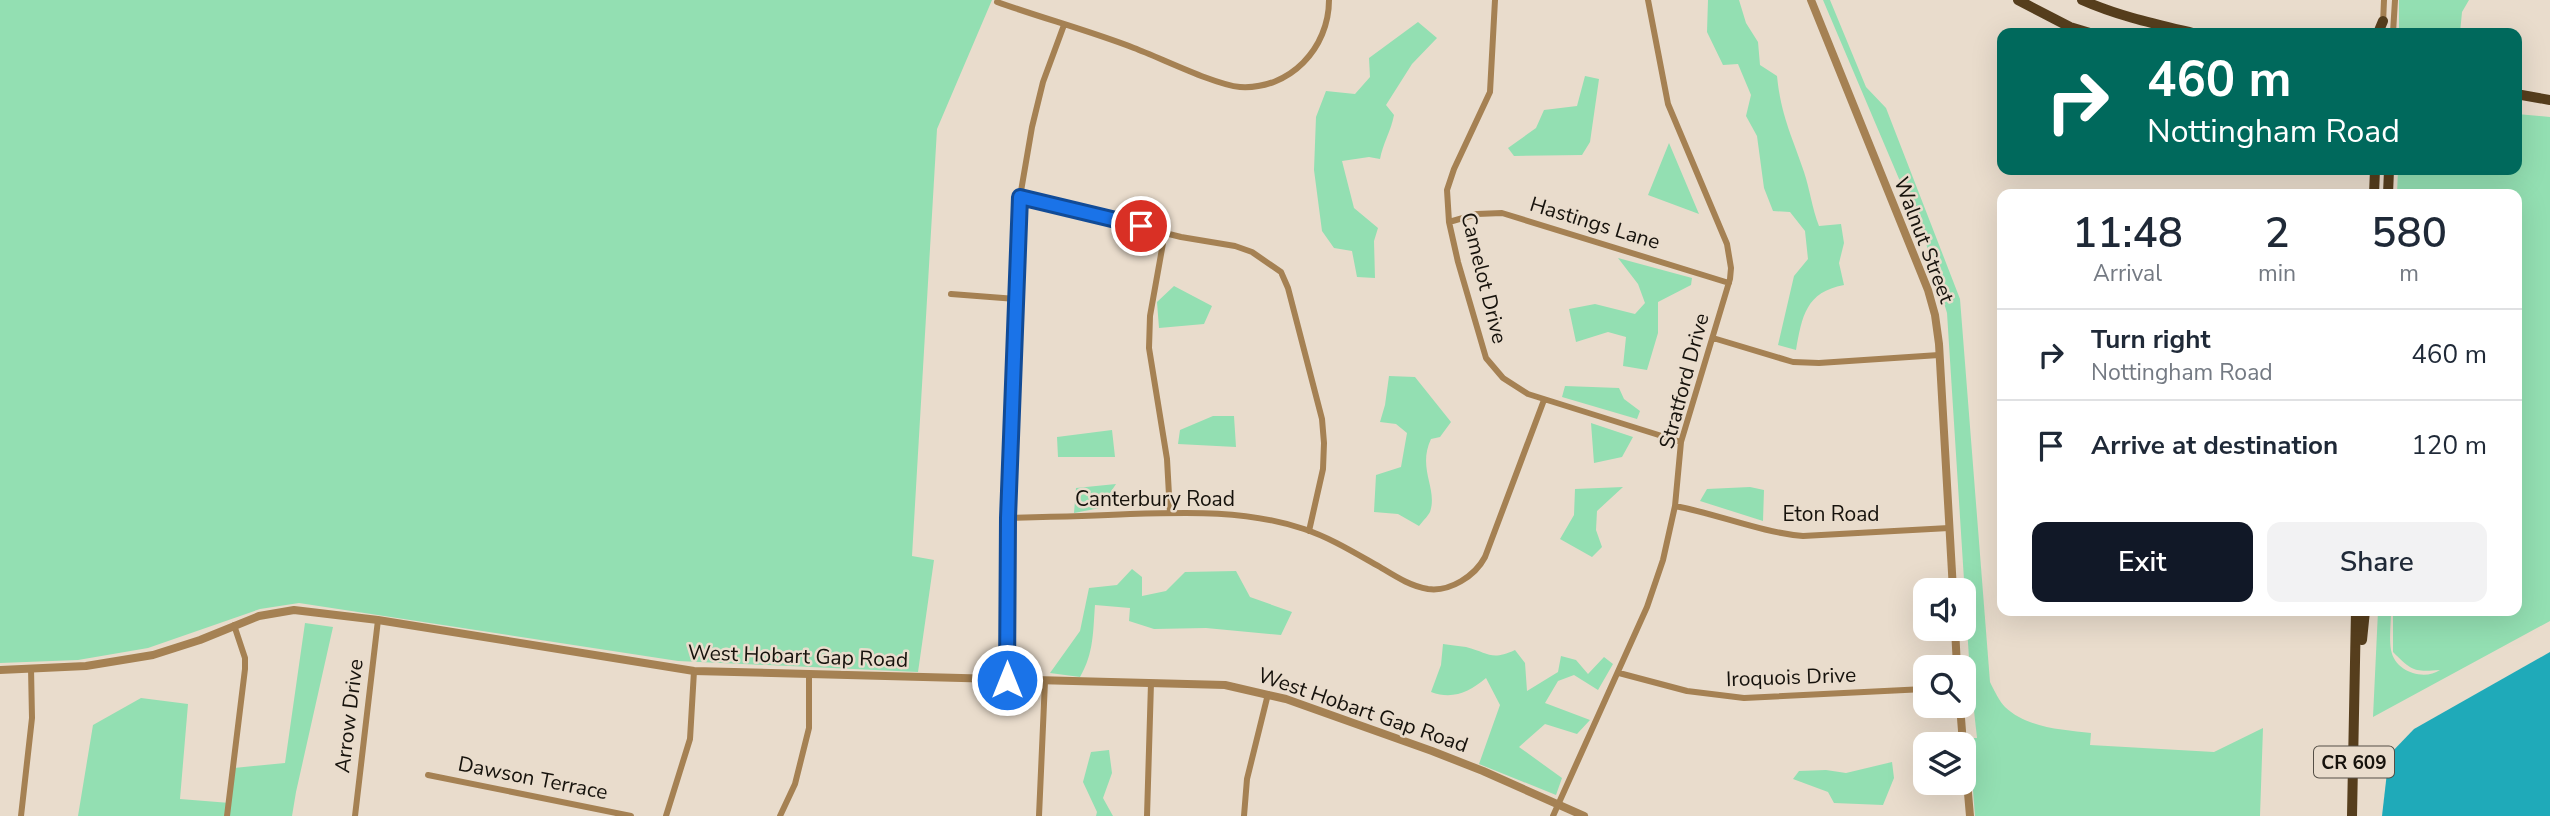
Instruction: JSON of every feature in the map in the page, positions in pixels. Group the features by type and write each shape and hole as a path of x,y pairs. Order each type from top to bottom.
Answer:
{"main road":[{"path":"2018,0 2073,28"},
{"path":"2082,0 2107,11 2173,28"},
{"path":"2382,28 2384,21"},
{"path":"2522,97 2545,100"},
{"name":"CR 609","path":"2352,816 2356,616"},
{"name":"CR 609","path":"2356,709 2365,616"}],"street":[{"path":"997,2 1129,46 1223,83 1243,87 1271,82 1294,71 1308,60 1325,30 1329,0"},
{"name":"Camelot Drive","path":"1495,0 1491,88 1447,190 1449,222 1469,304 1486,358 1514,387 1544,400 1681,442"},
{"name":"Stratford Drive","path":"1553,816 1619,673 1663,560 1675,506 1681,442 1729,283 1731,268 1727,243 1668,104 1648,0"},
{"name":"Walnut Street","path":"1811,0 1928,290 1935,315 1952,578"},
{"path":"2384,21 2385,0"},
{"path":"2393,28 2395,0"},
{"path":"1007,680 1008,518 1020,197 1043,82 1064,25"},
{"path":"1020,197 1252,252 1266,259 1280,272 1288,288 1322,419 1323,469 1309,531"},
{"name":"Hastings Lane","path":"1449,222 1477,214 1502,213 1729,283"},
{"path":"1165,232 1150,316 1149,348 1167,459 1170,513"},
{"path":"951,293 1016,299"},
{"path":"1713,338 1793,362 1819,363 1939,355"},
{"name":"Canterbury Road","path":"1008,518 1170,513 1230,514 1270,519 1309,531 1341,545 1413,586 1434,589 1464,579 1478,568 1490,549 1544,400"},
{"name":"Eton Road","path":"1675,506 1715,514 1782,534 1802,536 1949,528"},
{"name":"West Hobart Gap Road","path":"0,670 86,666 152,655 200,640 234,624 278,611 294,610 378,620 694,671 1225,685 1268,694 1483,771 1584,816"},
{"name":"Arrow Drive","path":"355,816 378,620"},
{"path":"227,816 246,669 234,624"},
{"path":"21,816 33,718 31,668"},
{"path":"666,816 690,739 694,671"},
{"name":"Iroquois Drive","path":"1619,673 1711,696 1744,698 1913,690"},
{"path":"780,816 795,784 805,747 809,676"},
{"path":"1039,816 1045,681"},
{"path":"1147,816 1152,683"},
{"path":"1244,816 1247,779 1268,694"},
{"name":"Dawson Terrace","path":"428,775 631,816"},
{"path":"1968,795 1970,816"}],"green space":[{"path":"0,0 992,0 937,129 912,556 934,560 918,672 678,661 299,603 260,609 148,648 78,660 0,663"},
{"path":"1708,0 1739,0 1746,23 1758,42 1760,65 1777,76 1784,114 1819,226 1841,224 1844,243 1839,263 1844,285 1821,293 1808,307 1796,350 1778,345 1794,276 1808,259 1805,231 1790,212 1773,211 1764,188 1757,136 1746,116 1751,95 1738,64 1723,65 1707,32"},
{"path":"1823,0 1830,0 1866,87 1886,108 1960,299 1990,682 1995,692 2005,707 2024,720 2046,727 2091,733 2090,745 2214,752 2263,728 2260,816 1975,816 1976,655 1969,655 1968,641 1976,641 1976,578 1964,578 1947,313 1925,240"},
{"path":"2399,0 2469,0 2462,12 2460,28 2399,28"},
{"path":"1418,22 1437,38 1412,64 1386,105 1394,115 1380,159 1369,157 1342,161 1354,208 1378,228 1374,241 1375,278 1357,277 1352,251 1334,248 1322,231 1314,170 1316,117 1326,91 1355,94 1370,77 1369,58"},
{"path":"1585,76 1599,79 1590,142 1582,155 1514,156 1508,148 1536,128 1544,110 1577,106"},
{"path":"2522,114 2550,117 2550,621 2373,717 2378,616 2391,616 2391,650 2398,664 2411,672 2426,675 2440,670 2414,669 2393,652 2393,616 2522,616 2522,189 2397,189 2398,175 2522,175"},
{"path":"1669,143 1699,214 1648,195"},
{"path":"1618,258 1692,278 1691,285 1658,302 1658,333 1647,370 1623,366 1626,337 1608,332 1576,342 1569,309 1595,304 1635,314 1645,303 1638,284"},
{"path":"1174,286 1212,306 1204,324 1159,328 1157,302"},
{"path":"1389,376 1415,377 1451,422 1440,437 1431,439 1427,450 1432,503 1430,512 1419,526 1398,514 1374,512 1376,475 1401,467 1407,433 1396,424 1380,422"},
{"path":"1565,386 1619,388 1624,399 1640,411 1637,419 1562,397"},
{"path":"1213,416 1234,416 1236,447 1178,444 1180,430"},
{"path":"1591,423 1633,437 1622,457 1594,463"},
{"path":"1112,430 1115,457 1058,457 1057,437"},
{"path":"1116,484 1100,508 1074,513 1076,488"},
{"path":"1623,487 1597,511 1596,530 1602,547 1592,557 1560,539 1574,515 1575,489"},
{"path":"1750,487 1764,490 1763,521 1700,501 1707,489"},
{"path":"1132,569 1142,577 1142,596 1166,591 1185,572 1236,571 1250,597 1292,612 1281,635 1206,628 1154,629 1129,621 1130,608 1095,605 1090,651 1080,677 1050,673 1080,631 1089,588 1117,585"},
{"path":"305,623 333,627 292,816 78,816 93,725 141,698 188,704 180,799 230,803 234,768 285,763"},
{"path":"1443,644 1495,655 1515,650 1525,663 1527,691 1558,672 1561,656 1576,660 1588,674 1604,657 1613,664 1598,690 1574,675 1558,681 1545,703 1590,720 1577,734 1545,724 1519,747 1562,778 1556,795 1479,764 1500,705 1486,678 1454,695 1431,692 1441,665"},
{"path":"1109,750 1112,773 1103,798 1113,816 1096,816 1097,812 1083,782 1091,752"},
{"path":"1892,762 1894,778 1883,805 1834,803 1828,792 1793,779 1799,771 1826,770 1846,773"}],"water":[{"path":"2550,652 2550,816 2382,816 2389,755 2414,729"}],"route":[{"path":"1007,680 1008,518 1020,197 1141,226"}]}
